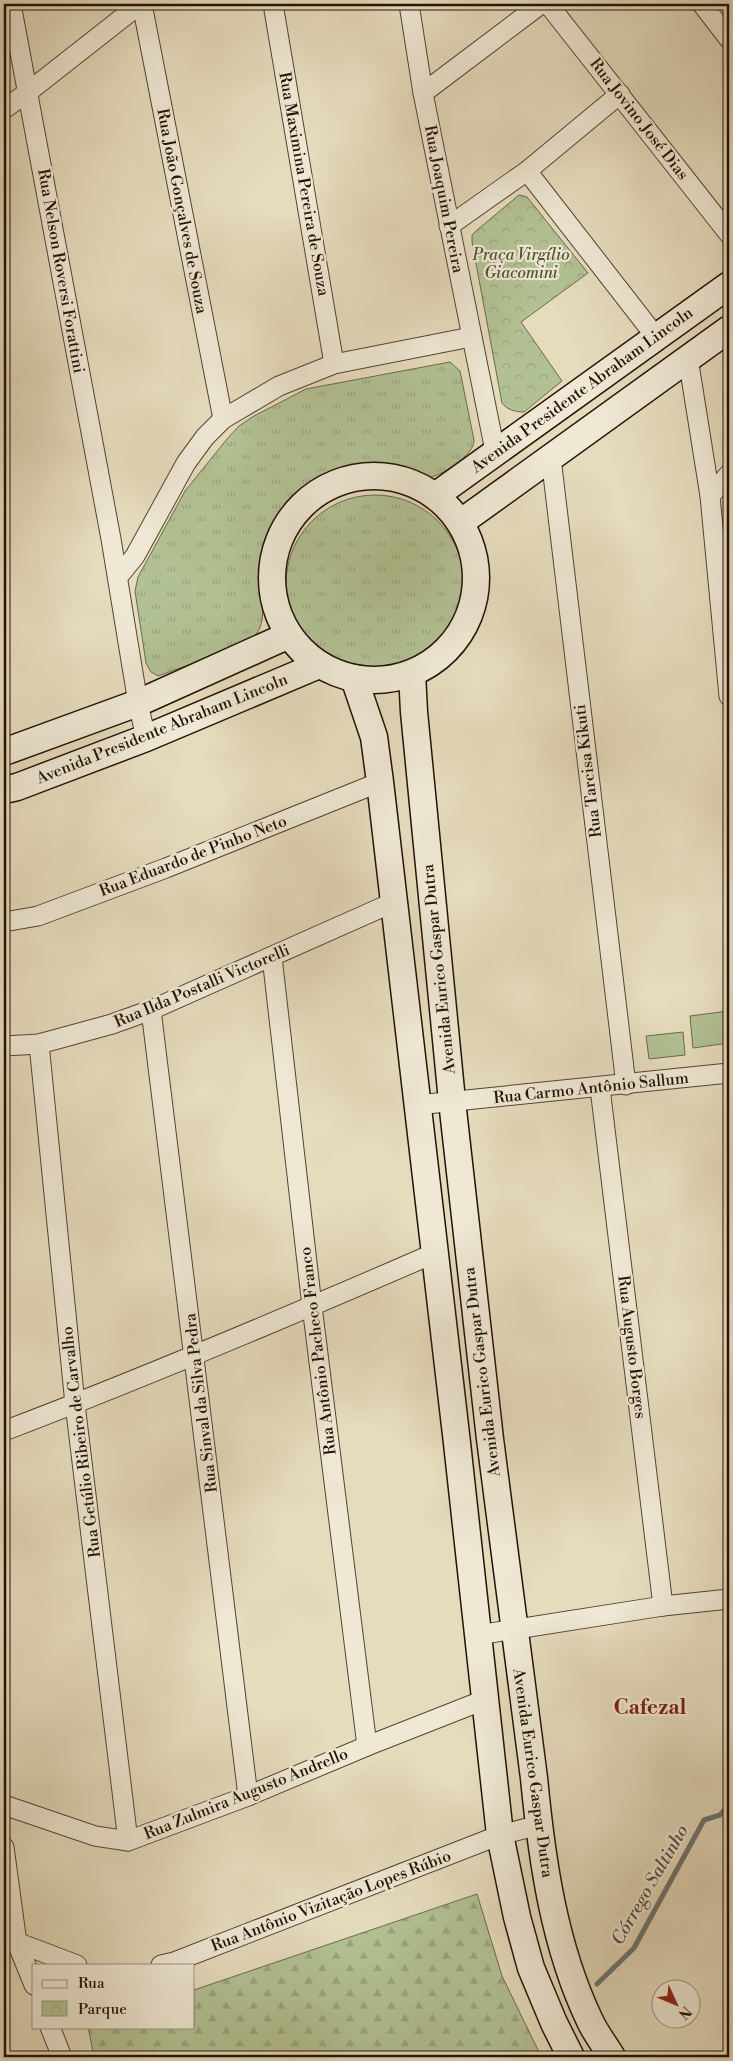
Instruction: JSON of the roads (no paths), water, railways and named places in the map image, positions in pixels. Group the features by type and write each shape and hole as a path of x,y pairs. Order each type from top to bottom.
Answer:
{"street":[{"name":"Rua Nelson Roversi Forattini","path":"11,4 118,577 138,702 146,738"},
{"path":"4,109 141,4"},
{"name":"Rua João Gonçalves de Souza","path":"141,4 223,419"},
{"name":"Rua Maximina Pereira de Souza","path":"274,4 334,364"},
{"name":"Rua Joaquim Pereira","path":"409,4 423,93 495,451"},
{"path":"423,93 541,4"},
{"name":"Rua Jovino José Dias","path":"548,4 729,234"},
{"path":"702,4 729,39"},
{"path":"449,226 527,171 620,94"},
{"path":"527,171 656,337"},
{"name":"Avenida Presidente Abraham Lincoln","path":"435,496 495,451 729,285"},
{"path":"460,523 729,329"},
{"path":"118,577 135,556 186,463 205,437 223,419 279,386 334,364 471,338"},
{"path":"688,358 710,496 729,696"},
{"name":"Rua Tarcisa Kikuti","path":"551,458 626,1085"},
{"path":"710,496 729,474"},
{"path":"376,476 407,481 435,496 449,508 460,523 474,556 475,592 464,626 442,654 412,673 384,679 354,678 319,665 302,651 289,635 275,606 272,574 278,543 293,516 316,494 345,480 376,476"},
{"path":"111,539 128,540 149,528"},
{"name":"Avenida Presidente Abraham Lincoln","path":"4,752 138,702 289,635"},
{"name":"Avenida Presidente Abraham Lincoln","path":"4,790 17,787 146,738 319,665"},
{"name":"Avenida Eurico Gaspar Dutra","path":"412,673 414,712 452,1101 490,1439 539,1825 549,1892 564,1956 590,2022 612,2057"},
{"name":"Avenida Eurico Gaspar Dutra","path":"354,678 374,737 380,782 457,1444 500,1835 517,1917 531,1968 554,2024 571,2057"},
{"name":"Rua Eduardo de Pinho Neto","path":"4,922 38,916 157,872 380,782"},
{"name":"Rua Ilda Postalli Victorelli","path":"4,1046 38,1044 112,1024 151,1010 394,902"},
{"name":"Rua Antônio Pacheco Franco","path":"272,957 312,1306 367,1746"},
{"name":"Rua Sinval da Silva Pedra","path":"151,1010 248,1796"},
{"name":"Rua Getúlio Ribeiro de Carvalho","path":"38,1044 75,1404 128,1841"},
{"name":"Rua Carmo Antônio Sallum","path":"417,1105 600,1088 729,1073"},
{"name":"Rua Augusto Borges","path":"600,1088 664,1606"},
{"path":"4,1431 195,1355 435,1253"},
{"path":"457,1444 490,1439"},
{"path":"478,1634 729,1598"},
{"name":"Rua Zulmira Augusto Andrello","path":"4,1805 94,1836 128,1841 248,1796 484,1700"},
{"name":"Rua Antônio Vizitação Lopes Rúbio","path":"165,1964 500,1835 539,1825"},
{"path":"4,1847 10,1940 32,1981"},
{"path":"10,1940 74,1964"},
{"path":"50,2028 62,2057"}],"waterway":[{"name":"Córrego Saltinho","path":"597,1984 634,1948 704,1820 720,1815 729,1805"}],"district":[{"name":"Cafezal","path":"650,1708"}],"park label":[{"name":"Praça Virgílio Giacomini","path":"521,264"}]}
